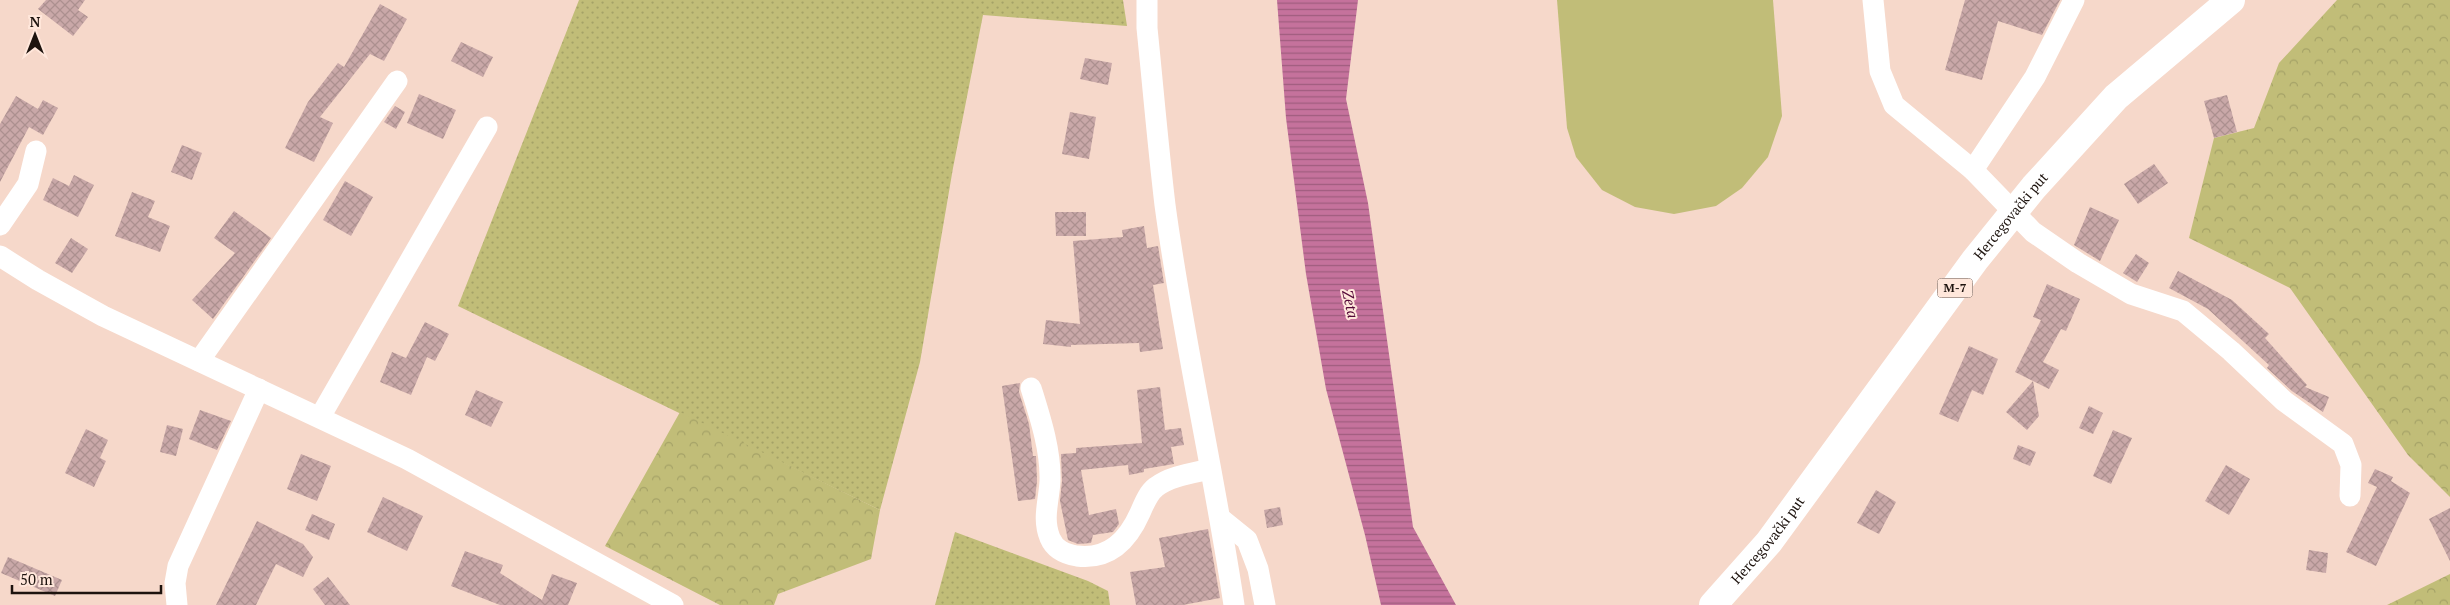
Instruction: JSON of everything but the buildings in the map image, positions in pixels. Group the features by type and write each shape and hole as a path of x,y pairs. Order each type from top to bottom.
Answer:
{"main road":[{"name":"Hercegovački put","path":"1712,603 1774,535 1975,260 2082,132 2116,97 2231,0"}],"street":[{"path":"1147,0 1147,28 1166,206 1210,469 1221,519 1234,605"},
{"path":"1873,0 1880,71 1894,105 1973,170 2033,232 2078,263 2131,294 2183,311 2231,351 2284,401 2343,444 2351,465 2350,496"},
{"path":"1973,170 2035,77 2074,0"},
{"path":"199,361 397,81"},
{"path":"320,417 487,127"},
{"path":"0,225 28,184 36,151"},
{"path":"0,256 38,280 103,316 406,459 673,605"},
{"path":"1031,388 1043,430 1050,480 1045,514 1050,538 1057,549 1068,554 1088,557 1108,552 1120,545 1133,529 1148,496 1156,487 1185,475 1210,469"},
{"path":"176,605 175,583 178,566 259,389"},
{"path":"1221,519 1247,540 1258,569 1264,605"}],"green space":[{"path":"579,0 1123,0 1127,26 983,15 953,168 920,362 880,510 458,306"},
{"path":"1557,0 1773,0 1782,116 1768,157 1742,188 1716,206 1674,214 1635,207 1602,190 1576,157 1567,128"},
{"path":"2337,0 2450,0 2450,497 2408,455 2290,288 2189,238 2214,138 2254,128 2279,63"},
{"path":"680,412 880,510 871,559 778,594 774,605 720,605 605,546"},
{"path":"955,532 1088,581 1108,591 1110,605 935,605"},
{"path":"2450,574 2450,605 2387,605"}],"water":[{"name":"Zeta","path":"1277,0 1358,0 1346,99 1368,203 1413,527 1456,605 1381,605 1365,535 1326,389 1306,274 1286,118"}]}
